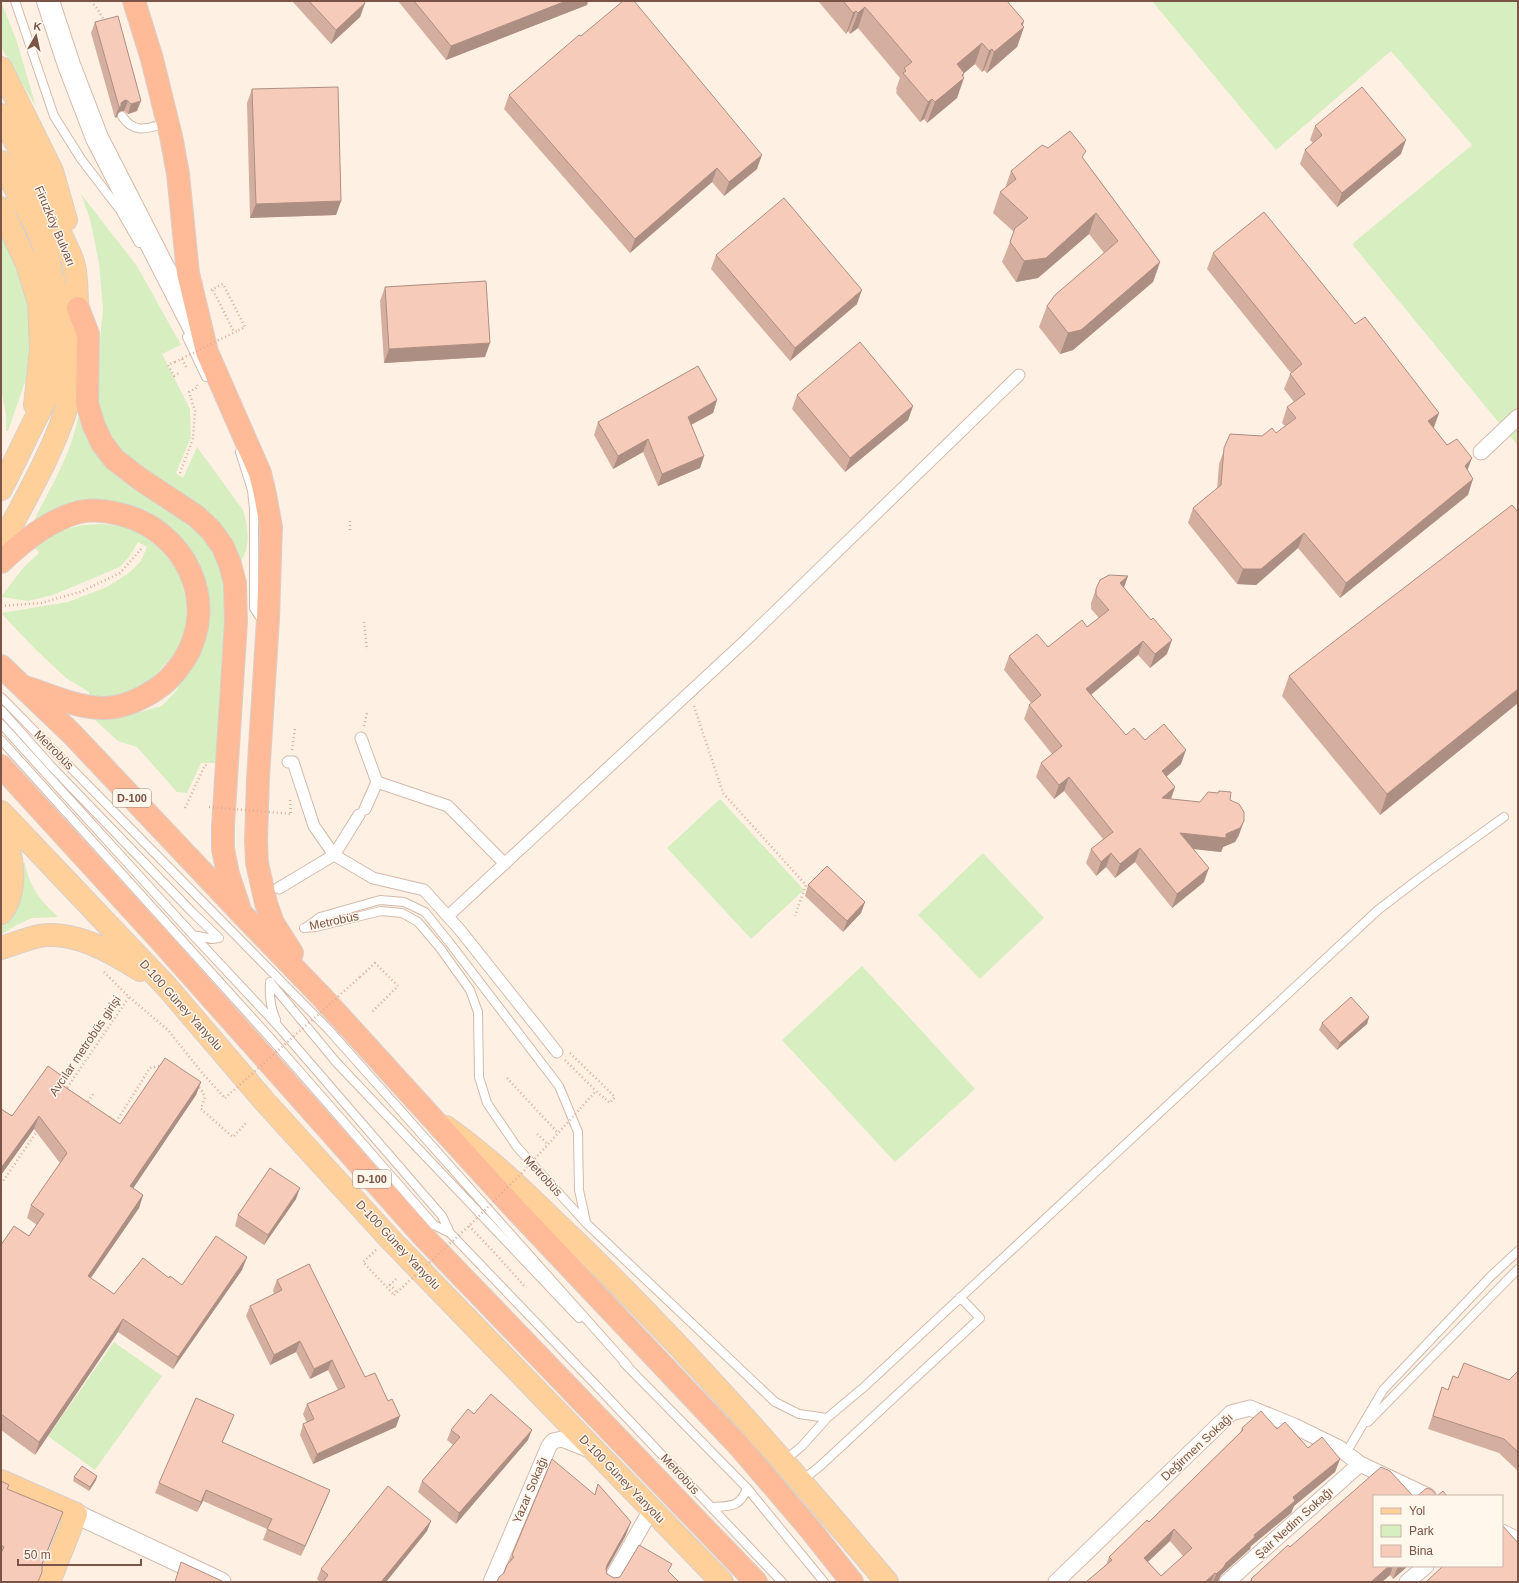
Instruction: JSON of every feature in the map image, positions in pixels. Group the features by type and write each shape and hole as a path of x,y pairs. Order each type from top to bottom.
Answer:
{"highway":[{"path":"134,1 152,59 168,123 178,174 188,273 207,352 260,473 270,527 268,619 258,778 256,841 257,863 266,903 273,923 321,996"},
{"path":"78,308 88,334 87,403 94,426 102,443 114,459 140,479 184,508 211,530 223,547 230,564 235,583 236,622 223,826 223,849 228,874 242,914"},
{"path":"1,562 20,544 56,522 80,512 107,511 134,517 151,526 171,543 184,560 193,577 199,599 198,620 194,639 186,656 176,672 164,685 143,698 115,706 103,708 90,707 18,684"},
{"name":"D-100","path":"1,666 18,684 72,734 321,996 514,1209 739,1446 810,1529 852,1582"},
{"name":"D-100","path":"1,766 160,940 423,1236 756,1582"}],"main road":[{"path":"48,1 69,65 97,138 207,352"},
{"path":"1,68 52,170 64,211 73,263"},
{"name":"Firuzköy Bulvarı","path":"1,115 39,186 73,263 80,323 72,390 67,408 49,453 1,545"},
{"name":"Firuzköy Bulvarı","path":"1,162 38,231 48,260 57,310 59,331 58,352 52,382 45,401 1,489"},
{"path":"1,208 28,264 39,303 41,349 33,424"},
{"name":"D-100 Güney Yanyolu","path":"1,812 167,987 266,1103 390,1238 722,1582"},
{"path":"1,831 10,849 13,873 10,892 1,913"},
{"path":"1,948 41,936 62,937 82,941 99,946 119,956 167,987"},
{"path":"431,1116 472,1145 606,1271 726,1396 784,1461 887,1582"},
{"path":"1,1481 76,1514 49,1582"}],"street":[{"path":"448,916 506,864 690,692 1019,375"},
{"path":"1481,452 1518,417"},
{"path":"279,888 334,855 362,812 377,782 361,738"},
{"path":"288,762 293,762 314,826 334,855 373,878 424,890 448,916 557,1052"},
{"path":"377,782 448,806 506,864"},
{"name":"Değirmen Sokağı","path":"1056,1582 1231,1413 1250,1408 1294,1426 1339,1448 1360,1464 1426,1495"},
{"name":"Yazar Sokağı","path":"491,1582 549,1446 553,1441 562,1440 596,1452"},
{"name":"Şair Nedim Sokağı","path":"1227,1582 1360,1464"},
{"path":"610,1582 652,1508"},
{"path":"76,1514 222,1582"},
{"path":"1503,1532 1518,1540"},
{"path":"1407,1582 1425,1567"}],"lane":[{"path":"15,1 54,116 81,159 120,210 142,248"},
{"path":"122,116 132,127 143,129 168,123"},
{"path":"182,327 210,385"},
{"path":"238,447 252,490 254,509 254,608 259,616 268,619"},
{"name":"Metrobüs","path":"1,697 328,1029 628,1366"},
{"name":"Metrobüs","path":"1,710 51,766 192,912 220,938 212,939 193,935"},
{"name":"Metrobüs","path":"1,724 278,1026 442,1216 450,1233 782,1582"},
{"name":"Metrobüs","path":"1,740 273,1041 434,1225 450,1233"},
{"path":"784,1461 802,1446 827,1418 864,1387 1378,910 1504,817"},
{"name":"Metrobüs","path":"586,1223 579,1190 578,1132 559,1086 425,912 404,902 380,900 320,917 304,928 316,927 381,911 402,913 418,922 440,948 470,990 478,1012 479,1077 487,1103 517,1147 586,1223 774,1402 799,1414 827,1418"},
{"name":"Metrobüs","path":"278,1026 270,1008 270,982 336,1062 558,1298 628,1366 747,1488 824,1582"},
{"path":"1346,1453 1383,1390 1491,1276 1518,1251"},
{"path":"1359,1431 1518,1269"},
{"path":"801,1481 819,1467 980,1318 960,1297"},
{"path":"711,1507 738,1504 744,1499 747,1488"}],"path":[{"path":"92,1 98,8 106,24 112,23"},
{"path":"179,373 174,376 168,365 244,328 223,284 207,292"},
{"path":"212,289 236,332"},
{"path":"180,473 193,438 194,411 190,392 198,387 197,385"},
{"path":"350,521 350,532"},
{"path":"1,606 41,603 80,592 120,573 143,547"},
{"path":"364,622 367,650"},
{"path":"690,692 723,792 806,885 795,916"},
{"path":"288,762 292,749 295,728"},
{"path":"185,808 205,765 210,766"},
{"path":"209,807 291,814"},
{"path":"102,970 129,997 168,1030 203,1074 225,1098 375,963 398,986 372,1012"},
{"name":"Avcılar metrobüs girişi","path":"63,1094 129,997"},
{"path":"564,1047 616,1097 610,1103 557,1052 564,1047"},
{"path":"105,1114 116,1122 150,1068 164,1065"},
{"path":"507,1078 558,1133"},
{"path":"194,1084 200,1089 205,1097 201,1109 233,1137 246,1123"},
{"path":"363,1262 394,1295 469,1226 548,1144 596,1091"},
{"path":"93,1107 87,1103 94,1093"},
{"path":"1,1184 41,1126"},
{"path":"537,1134 548,1144"},
{"path":"469,1226 526,1288"},
{"path":"494,1252 498,1248"},
{"path":"396,1279 390,1285 397,1292"}],"green space":[{"path":"1,1 17,42 36,107 1,47"},
{"path":"1152,1 1518,1 1518,446 1352,244 1472,145 1391,51 1276,150"},
{"path":"81,194 137,266 181,345 162,354 190,409 191,437 176,473 183,478 197,447 243,510 248,536 246,549 241,561 236,549 222,528 118,452 101,427 94,386 103,309 99,263 90,219"},
{"path":"1,225 8,239 29,302 31,334 26,379 8,431 6,431 6,414 1,390"},
{"path":"79,414 88,440 99,458 112,472 131,487 153,498 198,531 214,550 222,573 227,595 216,763 201,763 187,793 177,792 137,747 118,741 95,720 121,717 162,706 176,691 186,675 205,632 209,604 202,574 193,554 181,539 69,504 34,520 66,456 76,428"},
{"path":"104,524 130,528 143,533 155,543 172,563 181,579 187,604 185,630 179,649 147,684 122,696 89,698 89,692 66,678 35,649 1,613 68,602 107,587 129,573 141,561 147,547 138,542 129,557 120,567 53,595 28,601 1,597 23,568 39,553 35,547 58,531 82,525"},
{"path":"720,799 804,890 751,939 667,848"},
{"path":"983,853 1044,918 980,979 918,915"},
{"path":"21,862 25,863 29,879 37,893 58,917 32,918 1,935 1,927 10,916"},
{"path":"862,966 975,1089 895,1162 782,1040"},
{"path":"114,1342 162,1376 95,1470 48,1436"}],"building":[{"path":"309,1 364,1 365,3 336,30"},
{"path":"414,1 566,1 451,46"},
{"path":"623,1 634,1 762,155 729,182 717,168 635,239 509,95 579,35 581,36"},
{"path":"843,1 1007,1 1024,21 1021,24 1024,27 994,52 992,49 989,51 982,43 957,64 964,73 962,75 964,78 935,102 932,99 928,102 903,73 906,71 904,68 912,62 865,7 858,13 856,11 853,13"},
{"path":"118,16 141,101 131,104 125,100 121,103 121,107 119,107 95,22"},
{"path":"338,87 341,201 256,204 252,89"},
{"path":"1362,87 1406,140 1342,193 1305,150 1322,135 1315,126"},
{"path":"1070,131 1086,151 1082,157 1160,262 1081,330 1068,333 1047,306 1055,295 1118,241 1096,213 1046,258 1024,261 1010,242 1015,228 1028,218 1000,192 1016,179 1011,171 1042,145 1048,148"},
{"path":"784,198 862,290 795,348 716,255"},
{"path":"1264,212 1355,324 1365,317 1439,413 1428,421 1447,445 1457,439 1472,458 1465,466 1473,479 1346,583 1304,533 1261,569 1243,569 1193,508 1221,485 1224,448 1230,434 1262,436 1272,428 1276,433 1296,418 1287,407 1305,394 1290,374 1302,364 1213,253"},
{"path":"486,281 490,343 389,349 385,287"},
{"path":"860,342 913,406 850,458 797,395"},
{"path":"698,366 717,400 688,417 704,456 662,474 648,439 618,456 598,422"},
{"path":"1512,505 1518,512 1518,689 1387,794 1289,676"},
{"path":"1109,575 1128,576 1120,583 1151,620 1153,618 1172,640 1155,654 1143,641 1086,689 1126,735 1134,728 1145,740 1164,724 1186,750 1162,771 1175,787 1162,798 1200,802 1208,792 1231,792 1230,800 1239,804 1244,812 1244,821 1240,828 1226,834 1226,838 1180,833 1209,868 1177,894 1140,848 1120,864 1111,853 1101,862 1091,849 1113,832 1069,777 1059,785 1041,763 1062,746 1029,705 1041,695 1009,656 1037,634 1048,647 1082,620 1087,627 1109,610 1096,595 1096,589 1100,580"},
{"path":"827,866 865,902 847,921 808,885"},
{"path":"1351,997 1369,1017 1340,1043 1322,1023"},
{"path":"165,1058 201,1082 130,1186 143,1195 88,1276 114,1294 143,1258 169,1278 170,1276 182,1285 216,1236 247,1257 178,1357 123,1319 39,1442 1,1414 1,1245 14,1226 29,1236 44,1214 31,1205 67,1153 39,1116 1,1168 1,1109 12,1116 48,1066 66,1079 62,1085 120,1124"},
{"path":"270,1168 300,1188 268,1235 238,1215"},
{"path":"309,1264 365,1377 375,1373 388,1401 392,1399 400,1416 317,1454 303,1424 314,1419 307,1404 345,1387 332,1360 314,1369 300,1341 274,1355 250,1306 282,1290 277,1280"},
{"path":"1464,1363 1509,1380 1518,1371 1518,1452 1504,1439 1433,1416 1442,1387 1448,1390 1453,1376 1458,1378"},
{"path":"491,1394 532,1430 459,1513 422,1481 460,1437 451,1430 468,1409 474,1414"},
{"path":"196,1398 234,1415 222,1442 330,1490 305,1546 267,1529 272,1519 206,1490 201,1502 159,1483"},
{"path":"1261,1411 1277,1429 1285,1422 1308,1448 1322,1437 1340,1459 1293,1497 1295,1501 1254,1535 1255,1537 1226,1563 1223,1568 1205,1582 1086,1582 1112,1560 1109,1557 1147,1520 1149,1522 1243,1430 1242,1428","holes":["1174,1529 1192,1548 1161,1576 1144,1558"]},
{"path":"552,1459 595,1495 598,1484 631,1522 607,1565 607,1574 614,1578 620,1577 639,1545 672,1564 668,1571 679,1582 497,1582 499,1577 504,1573 507,1565 514,1557 512,1555"},
{"path":"82,1466 97,1476 90,1487 74,1477"},
{"path":"1381,1467 1390,1471 1412,1495 1373,1495 1373,1567 1388,1567 1371,1582 1250,1582 1252,1580 1251,1579 1288,1545 1290,1547"},
{"path":"1,1481 9,1485 7,1489 63,1512 42,1564 42,1572 38,1582 1,1582 1,1553 4,1547 1,1545"},
{"path":"388,1486 431,1521 381,1582 323,1582 328,1575 321,1569"},
{"path":"1427,1488 1432,1490 1436,1495 1418,1495"},
{"path":"1443,1491 1446,1495 1438,1495"},
{"path":"1503,1526 1518,1543 1518,1582 1426,1582 1442,1567 1503,1567"},
{"path":"181,1562 224,1582 175,1582"}]}
